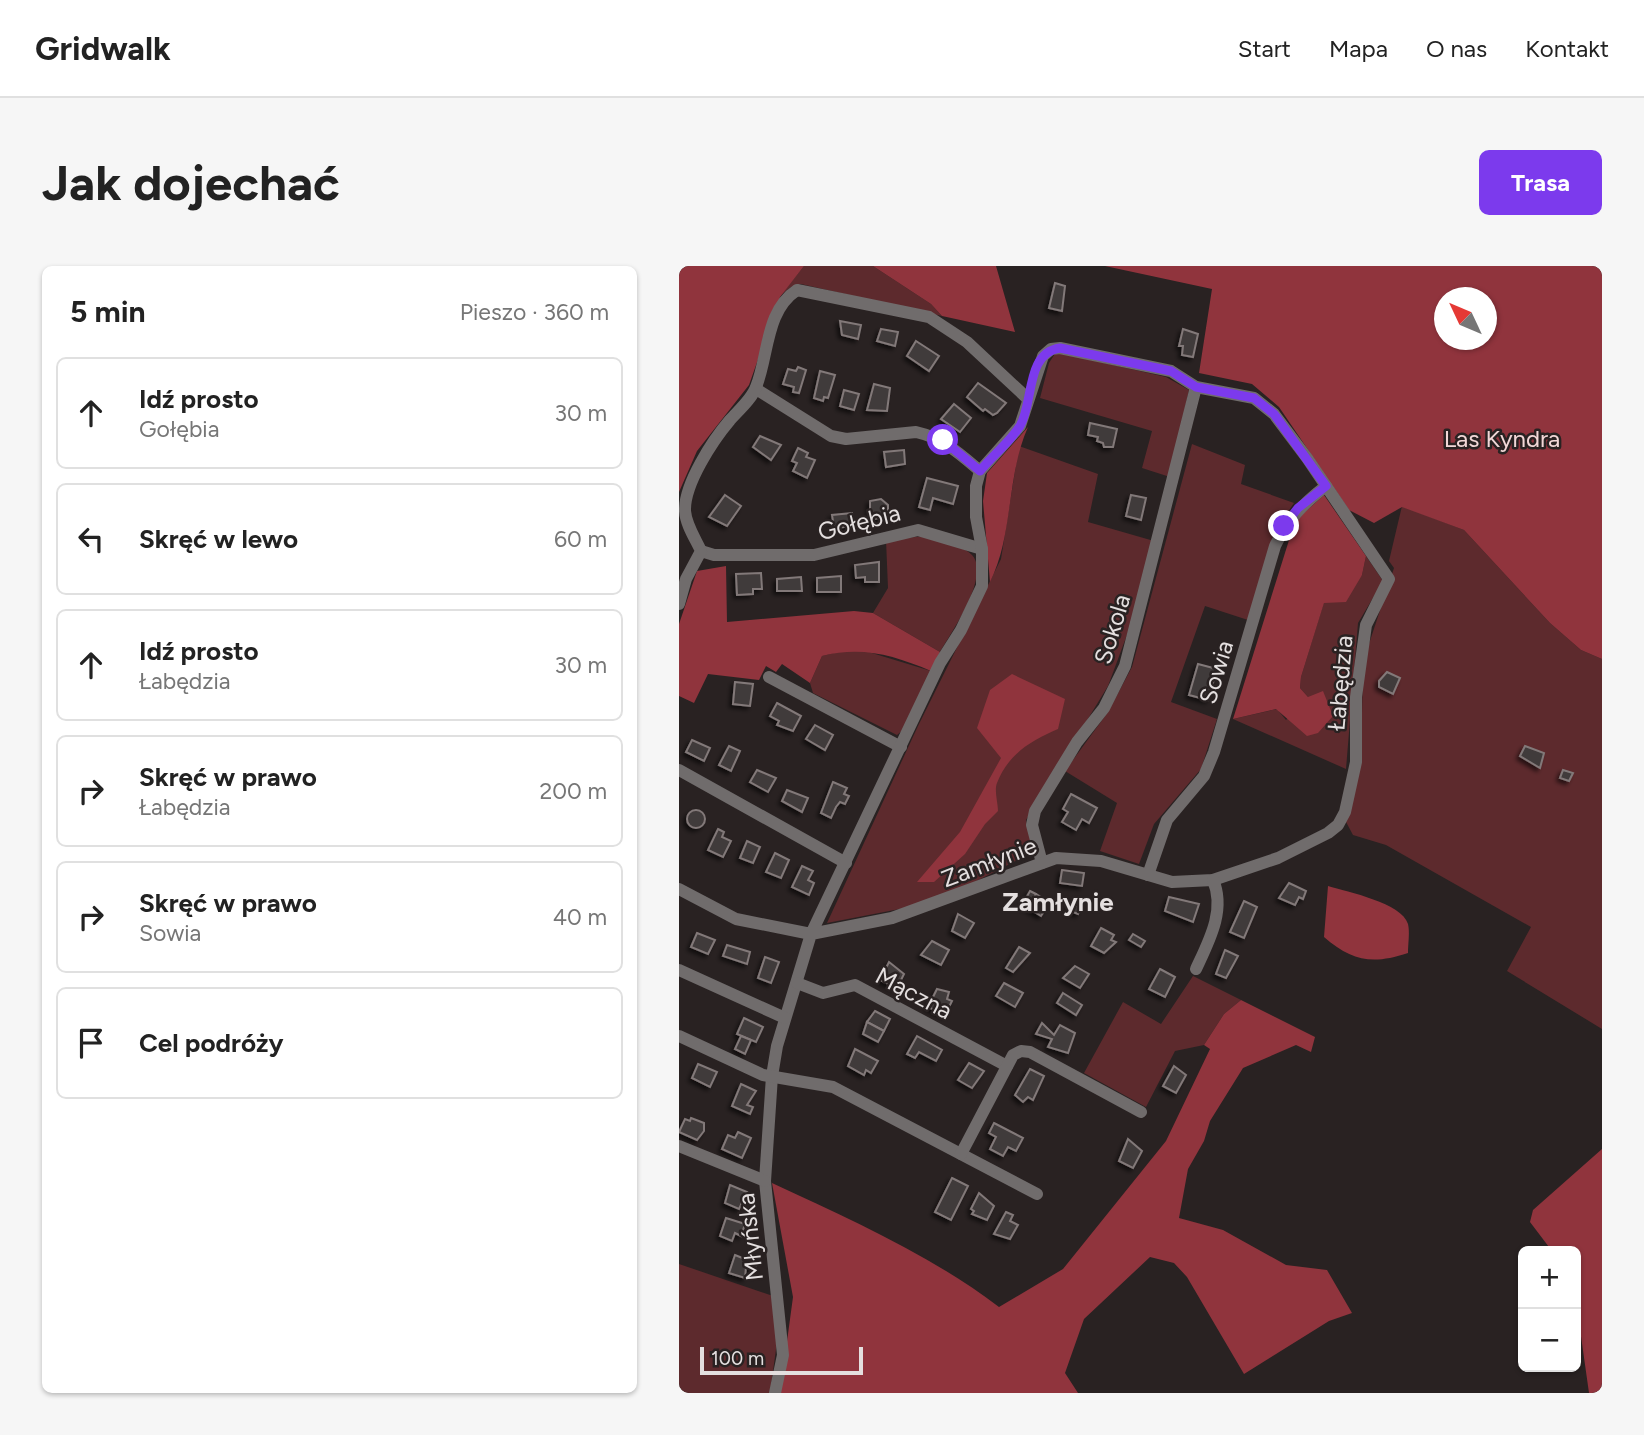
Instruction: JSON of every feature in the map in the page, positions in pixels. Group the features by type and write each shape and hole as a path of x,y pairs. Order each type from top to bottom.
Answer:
{"street":[{"path":"679,604 686,579 701,551 687,523 684,509 689,491 718,434 756,389 772,325 780,307 797,290 929,317 967,342 1027,398"},
{"name":"Łabędzia","path":"980,471 1020,426 1043,356 1051,349 1060,348 1171,371 1196,387 1254,398 1274,414 1389,579 1366,625 1356,697 1356,762 1345,812 1338,825"},
{"name":"Sokola","path":"1042,863 1032,825 1035,811 1077,742 1104,708 1125,666 1196,387"},
{"path":"756,389 831,436 846,439 916,432 927,434 943,440 980,471"},
{"name":"Młyńska","path":"775,1393 783,1355 765,1181 772,1076 785,1018 811,934 940,663 961,630 982,586 982,549 976,486 980,471"},
{"name":"Sowia","path":"1148,875 1167,820 1204,776 1214,752 1275,546 1284,526 1298,508 1326,486"},
{"name":"Gołębia","path":"701,551 714,555 814,555 918,530 982,549"},
{"path":"769,677 901,747"},
{"path":"679,770 846,863"},
{"name":"Zamłynie","path":"811,934 892,918 941,903 994,878 1056,858 1101,861 1172,882 1213,880 1278,858 1338,825"},
{"path":"1196,969 1213,932 1219,893 1213,880"},
{"path":"679,889 736,919 811,934"},
{"path":"679,970 785,1018"},
{"name":"Mączna","path":"797,984 823,993 855,985 1007,1066"},
{"path":"679,1036 772,1076 833,1087 1037,1194"},
{"path":"961,1154 1013,1055 1021,1051 1030,1052 1141,1112"},
{"path":"679,1146 765,1181"}],"shaded area":[{"path":"804,266 873,266 931,304 942,316 801,284 791,287 780,296"},
{"path":"1056,352 1166,377 1189,390 1170,477 1142,468 1152,431 1040,398 1049,363"},
{"path":"1192,444 1245,465 1241,484 1294,503 1274,532 1248,620 1205,606 1171,702 1217,719 1201,769 1154,824 1139,864 1100,851 1117,803 1065,771 1108,712 1132,667"},
{"path":"1019,446 1098,474 1088,522 1154,541 1131,624 1108,686 1026,820 1033,852 959,890 910,907 827,923 918,726 1001,559"},
{"path":"1402,506 1464,530 1550,623 1581,650 1602,659 1602,1029 1507,971 1531,927 1386,845 1353,835 1345,820 1361,763 1363,662 1394,568 1389,561"},
{"path":"925,536 963,549 972,555 977,564 973,590 940,652 873,613 888,588 886,540"},
{"path":"1366,556 1383,581 1358,623 1346,769 1233,719 1277,709 1286,720 1308,697 1300,688 1301,677 1324,602 1362,575"},
{"path":"846,650 862,650 931,671 903,730 897,735 813,693 810,683 822,656"},
{"path":"1193,976 1241,1000 1224,1014 1204,1045 1175,1051 1146,1107 1084,1073 1123,1002 1161,1024"},
{"path":"679,1264 773,1296 777,1342 770,1393 679,1393"}],"green space":[{"path":"679,266 804,266 780,297 749,385 697,451 679,492"},
{"path":"873,266 996,266 1015,332 942,316 931,304"},
{"name":"Las Kyndra","path":"1105,266 1602,266 1602,659 1581,650 1550,623 1464,530 1402,507 1374,523 1349,510 1279,407 1252,384 1199,373 1212,289"},
{"path":"1028,427 1016,465 1003,544 990,582 983,501 987,473"},
{"path":"1324,495 1366,556 1362,575 1346,602 1324,603 1301,677 1300,688 1308,697 1323,691 1333,716 1318,733 1307,736 1276,709 1233,719 1295,521"},
{"path":"726,566 727,622 854,611 873,613 940,652 931,671 904,660 864,652 822,656 810,683 782,664 776,672 766,666 759,680 708,674 694,703 679,696 679,624 697,571"},
{"path":"1012,674 1065,699 1058,729 1030,743 1008,764 996,786 998,811 985,824 965,854 934,882 917,882 960,832 1001,758 977,728 990,690"},
{"path":"1328,886 1373,899 1396,910 1404,917 1409,927 1408,953 1373,960 1353,956 1324,937"},
{"path":"1241,1000 1315,1037 1311,1052 1296,1045 1243,1068 1210,1121 1204,1141 1188,1169 1179,1218 1223,1230 1286,1265 1327,1270 1352,1313 1329,1321 1244,1374 1187,1277 1174,1263 1150,1257 1084,1319 1065,1373 1078,1393 780,1393 793,1297 772,1183 918,1254 999,1307 1063,1269 1166,1141 1210,1049 1204,1045 1224,1014"},
{"path":"1602,1149 1602,1393 1589,1393 1581,1336 1581,1246 1548,1246 1530,1222 1533,1210"}],"building":[{"path":"1055,283 1065,286 1062,311 1049,308"},
{"path":"840,321 861,325 858,339 842,335"},
{"path":"881,329 898,332 895,346 877,341"},
{"path":"1183,329 1198,334 1193,357 1182,355 1183,346 1179,346"},
{"path":"916,341 939,356 929,371 907,356"},
{"path":"798,367 806,370 799,393 793,392 794,387 783,384 788,369 796,371"},
{"path":"820,371 835,375 828,398 824,397 823,401 814,398"},
{"path":"978,383 1006,403 997,413 993,415 985,409 983,411 967,397"},
{"path":"874,384 890,388 887,411 867,410"},
{"path":"844,390 859,394 854,410 840,406"},
{"path":"954,404 971,418 960,432 941,419"},
{"path":"1090,423 1117,429 1113,447 1104,447 1103,443 1097,441 1098,437 1088,435"},
{"path":"760,436 781,445 771,460 753,447"},
{"path":"798,448 808,453 806,457 815,460 807,478 793,471 797,463 792,461"},
{"path":"904,450 905,464 886,467 884,452"},
{"path":"927,478 958,486 953,504 933,498 930,510 919,507"},
{"path":"725,495 741,506 727,526 709,517"},
{"path":"1131,495 1146,498 1141,520 1126,516"},
{"path":"881,499 888,505 888,516 870,520 870,501"},
{"path":"852,513 854,526 834,528 832,515"},
{"path":"879,562 879,582 865,582 865,577 856,578 855,565"},
{"path":"761,573 762,589 753,589 753,594 737,595 736,574"},
{"path":"841,576 841,592 817,592 817,578"},
{"path":"801,577 802,591 777,591 777,579"},
{"path":"1198,664 1217,669 1208,700 1189,695"},
{"path":"1387,672 1400,678 1393,694 1379,687 1379,681"},
{"path":"735,682 753,684 750,706 733,704"},
{"path":"777,703 801,716 793,731 777,725 779,721 770,716"},
{"path":"815,725 833,735 825,750 806,739"},
{"path":"692,740 710,748 704,761 686,752"},
{"path":"729,746 740,751 731,771 719,765"},
{"path":"1525,746 1544,753 1540,768 1520,756"},
{"path":"757,770 776,778 768,792 750,782"},
{"path":"1563,770 1573,773 1569,781 1560,778"},
{"path":"833,782 847,788 844,794 849,796 845,804 840,802 831,818 821,813"},
{"path":"787,790 808,798 802,812 782,801"},
{"path":"1071,794 1097,808 1089,823 1082,819 1076,830 1062,822 1068,812 1063,809"},
{"path":"696,810 702,813 705,819 702,825 696,828 690,825 687,819 690,813"},
{"path":"718,829 724,832 722,837 731,841 723,857 708,850"},
{"path":"747,841 760,847 753,863 740,858"},
{"path":"775,853 789,860 781,878 766,872"},
{"path":"802,866 813,871 808,880 814,883 809,895 792,887"},
{"path":"1062,870 1084,873 1082,886 1060,883"},
{"path":"1289,883 1306,891 1303,899 1299,897 1295,905 1279,898"},
{"path":"1030,891 1036,894 1028,908 1022,905"},
{"path":"1036,894 1050,902 1041,916 1028,908"},
{"path":"1169,897 1199,904 1193,922 1165,911"},
{"path":"1244,901 1257,907 1244,938 1230,932"},
{"path":"1071,903 1081,908 1078,914 1068,910"},
{"path":"958,914 974,923 965,938 952,931"},
{"path":"1101,928 1114,935 1111,940 1116,942 1104,953 1091,946"},
{"path":"697,933 715,940 708,954 691,947"},
{"path":"1133,934 1145,941 1141,947 1129,940"},
{"path":"932,941 949,950 941,965 921,955"},
{"path":"727,945 750,952 747,964 723,956"},
{"path":"1019,947 1030,953 1013,972 1006,968"},
{"path":"1225,950 1238,956 1226,978 1216,974"},
{"path":"765,957 779,962 771,983 758,978"},
{"path":"889,962 904,974 897,988 880,980"},
{"path":"1075,966 1089,974 1080,988 1063,978"},
{"path":"1160,969 1175,977 1165,997 1149,989"},
{"path":"1004,983 1023,993 1015,1007 996,996"},
{"path":"937,989 949,992 947,999 952,1001 945,1015 928,1007"},
{"path":"1063,993 1082,1005 1076,1015 1057,1003"},
{"path":"875,1011 890,1019 884,1031 867,1022"},
{"path":"744,1018 763,1027 756,1042 737,1034"},
{"path":"867,1022 884,1031 878,1042 863,1034"},
{"path":"1042,1023 1054,1035 1060,1025 1075,1033 1068,1053 1048,1047 1052,1039 1036,1034"},
{"path":"741,1036 751,1040 745,1054 735,1049"},
{"path":"917,1036 942,1050 936,1061 919,1052 915,1058 907,1054"},
{"path":"855,1049 878,1061 871,1073 866,1070 864,1075 848,1066"},
{"path":"969,1063 984,1071 972,1088 958,1080"},
{"path":"698,1064 717,1072 710,1087 692,1078"},
{"path":"1174,1066 1186,1075 1176,1093 1163,1086"},
{"path":"1030,1069 1044,1076 1033,1100 1028,1097 1023,1102 1015,1095"},
{"path":"741,1084 756,1091 747,1105 753,1107 750,1114 732,1106"},
{"path":"691,1118 704,1123 704,1131 697,1140 679,1132 685,1119 690,1121"},
{"path":"994,1123 1023,1138 1016,1151 1008,1147 1003,1156 990,1149 996,1137 989,1133"},
{"path":"738,1132 751,1138 742,1158 722,1149 728,1135 735,1138"},
{"path":"1128,1139 1142,1151 1133,1168 1119,1161"},
{"path":"952,1178 968,1186 951,1220 935,1212"},
{"path":"730,1185 747,1192 739,1209 725,1203"},
{"path":"979,1193 994,1206 987,1220 972,1214 974,1211 971,1209"},
{"path":"1006,1212 1013,1215 1010,1221 1018,1225 1010,1239 994,1234"},
{"path":"726,1218 745,1224 741,1236 735,1233 732,1241 720,1236"},
{"path":"735,1255 757,1264 754,1270 746,1267 745,1278 729,1273"}],"district":[{"name":"Zamłynie","path":"1058,902"}],"route":[{"path":"943,440 980,471 1020,426 1027,411 1027,398 1034,375 1043,356 1051,349 1060,348 1171,371 1196,387 1254,398 1274,414 1307,458 1326,486 1298,508 1284,526"}]}
